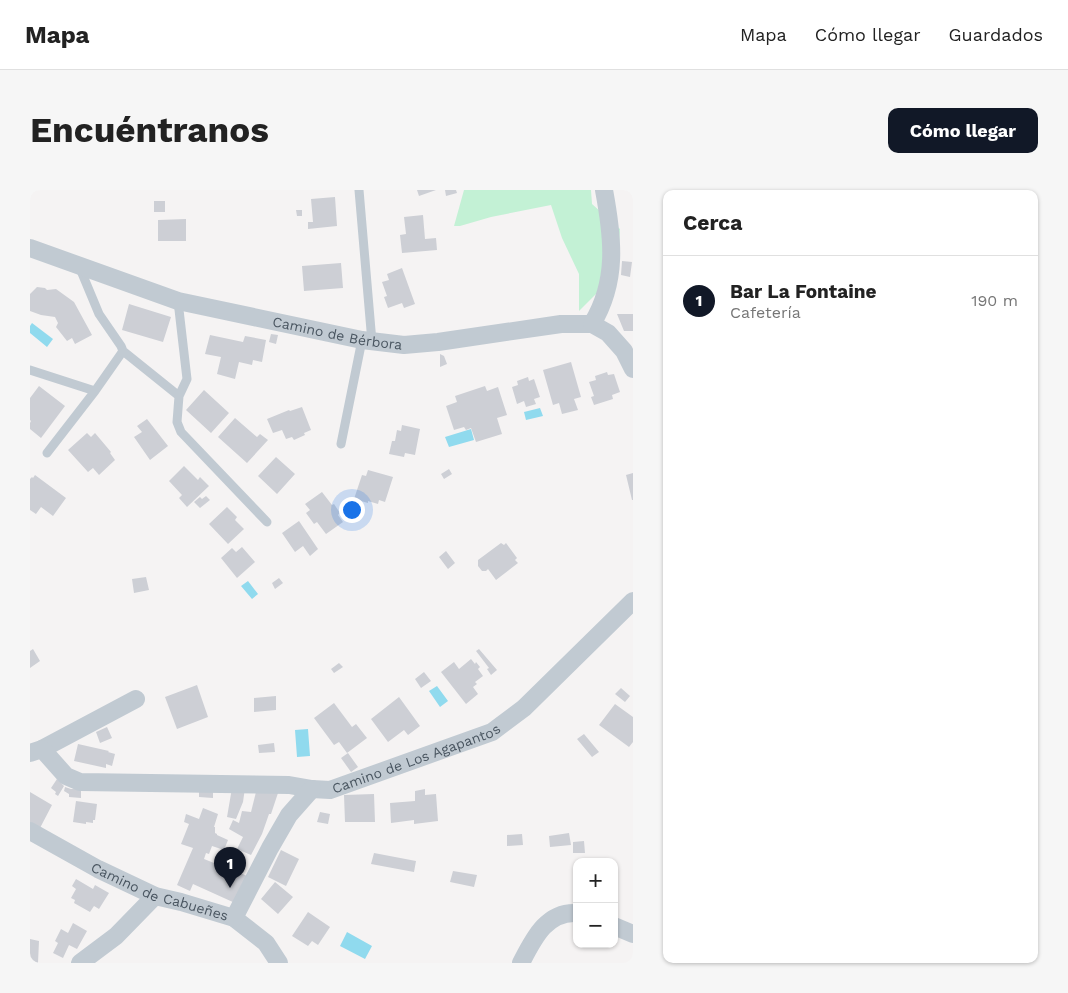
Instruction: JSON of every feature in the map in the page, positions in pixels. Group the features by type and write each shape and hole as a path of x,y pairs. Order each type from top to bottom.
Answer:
{"street":[{"path":"604,190 610,221 612,258 607,291 600,312 592,324 608,333 624,351 633,368"},
{"name":"Camino de Bérbora","path":"30,248 178,301 367,341 404,345 561,324 592,324"},
{"name":"Camino de Los Agapantos","path":"136,699 36,751 66,776 80,782 289,785 312,790 330,790 492,732 524,708 633,601"},
{"path":"234,918 289,815 312,790"},
{"name":"Camino de Cabueñes","path":"30,831 98,869 155,896 234,918 266,943 279,963"},
{"path":"80,963 116,936 155,896"},
{"path":"521,963 536,936 546,924 558,916 573,913"},
{"path":"618,928 633,934"}],"lane":[{"path":"341,444 367,341 359,190"},
{"path":"79,265 100,314 123,351 179,396"},
{"path":"178,301 187,380 179,396 177,422 181,432 267,522"},
{"path":"47,453 123,351"},
{"path":"30,370 95,391"}],"green space":[{"path":"464,190 591,190 592,204 620,229 617,273 579,311 579,274 562,238 551,205 454,226"}],"water":[{"path":"32,323 53,339 47,347 30,333"},
{"path":"540,408 543,416 526,420 524,412"},
{"path":"471,429 474,440 449,447 445,437"},
{"path":"248,581 258,594 252,599 241,586"},
{"path":"437,686 448,701 440,707 429,691"},
{"path":"308,729 310,756 297,757 295,730"},
{"path":"347,932 372,946 365,959 340,946"}],"building":[{"path":"417,190 436,190 419,196"},
{"path":"445,190 456,190 457,193 446,196"},
{"path":"335,197 337,226 308,229 308,222 313,222 311,199"},
{"path":"154,201 165,201 165,212 154,212"},
{"path":"296,210 302,210 302,216 297,216"},
{"path":"423,215 425,239 436,238 437,250 402,253 400,235 406,234 404,217"},
{"path":"186,219 186,241 158,241 158,220"},
{"path":"622,261 632,262 630,277 621,275"},
{"path":"341,263 343,288 304,291 302,266"},
{"path":"402,268 415,304 404,308 402,303 388,308 384,297 387,296 382,282 389,280 387,274"},
{"path":"37,287 47,290 56,289 74,302 92,335 75,344 72,338 67,341 56,327 58,323 55,317 30,311 30,294"},
{"path":"129,304 171,317 163,342 122,330"},
{"path":"617,314 633,314 633,331 624,331"},
{"path":"271,334 278,335 276,344 269,342"},
{"path":"210,335 243,342 245,336 266,340 262,362 253,360 252,365 239,362 235,379 217,374 221,357 205,354"},
{"path":"440,354 444,356 447,364 440,367"},
{"path":"571,362 581,397 574,399 578,410 562,414 559,403 553,405 543,370"},
{"path":"607,372 608,375 614,374 620,392 612,395 613,399 594,405 591,397 594,396 589,382 596,380 595,376"},
{"path":"528,377 529,381 534,379 540,397 534,399 536,404 526,407 524,401 517,404 512,387 518,385 517,381"},
{"path":"39,386 65,406 41,438 30,429 30,398"},
{"path":"485,386 487,391 498,387 507,415 497,418 502,434 476,442 471,428 466,430 464,427 454,430 446,406 457,402 455,396"},
{"path":"204,390 229,413 211,433 186,410"},
{"path":"302,407 311,430 294,440 292,437 286,439 282,430 273,433 267,419"},
{"path":"235,418 257,437 260,434 268,440 247,463 218,437"},
{"path":"147,419 168,446 150,460 134,437 142,432 137,426"},
{"path":"402,425 420,429 415,455 405,453 404,457 389,454 392,441 395,441 397,430 401,431"},
{"path":"87,433 91,437 95,433 111,452 115,460 99,475 93,468 88,472 68,450"},
{"path":"276,457 295,474 277,494 258,476"},
{"path":"184,466 198,480 200,477 209,486 187,507 179,498 182,495 169,481"},
{"path":"449,469 452,474 444,479 441,474"},
{"path":"368,470 393,477 385,502 379,500 378,504 354,499 362,475 366,476"},
{"path":"633,473 633,500 632,500 626,475"},
{"path":"35,475 66,498 53,516 41,507 36,514 30,510 30,479"},
{"path":"322,492 332,505 334,504 343,522 326,534 317,522 314,524 306,513 310,510 305,504"},
{"path":"206,496 210,500 200,508 194,502 200,497 202,499"},
{"path":"227,507 237,517 235,520 244,529 228,544 209,524"},
{"path":"299,521 318,549 310,556 303,546 295,552 282,533"},
{"path":"501,543 504,545 506,543 517,558 515,560 518,563 496,580 488,569 482,571 478,566 478,560"},
{"path":"242,547 255,562 237,578 221,558 232,548 236,552"},
{"path":"446,551 455,563 448,569 439,557"},
{"path":"146,577 149,590 134,593 132,579"},
{"path":"279,578 283,583 275,589 272,583"},
{"path":"33,649 40,661 30,668 30,651"},
{"path":"479,649 497,670 491,675 487,669 489,668 476,651"},
{"path":"471,659 480,667 478,669 483,676 475,682 477,684 473,687 478,694 466,704 441,672 454,662 459,669"},
{"path":"339,663 343,667 334,673 331,669"},
{"path":"424,672 431,681 421,688 415,679"},
{"path":"197,685 208,717 177,729 165,697"},
{"path":"621,688 630,696 625,702 615,694"},
{"path":"276,696 276,710 254,712 254,698"},
{"path":"399,697 420,726 408,735 404,730 388,742 371,719"},
{"path":"334,703 352,727 356,724 367,738 347,753 339,742 334,745 314,718"},
{"path":"615,704 633,717 633,742 629,747 599,725"},
{"path":"107,727 112,738 100,743 96,732"},
{"path":"584,734 599,752 592,757 577,739"},
{"path":"274,743 275,752 259,753 258,745"},
{"path":"78,744 115,754 112,766 106,764 106,768 74,761"},
{"path":"348,753 358,767 351,772 341,758"},
{"path":"57,779 64,786 58,796 51,788"},
{"path":"65,787 81,789 81,798 69,797 69,794 64,791"},
{"path":"280,787 271,814 269,814 262,834 251,855 237,849 243,837 229,829 233,820 239,823 242,811 251,812 257,788"},
{"path":"232,788 245,788 243,802 236,819 227,817"},
{"path":"425,789 425,795 436,794 438,821 414,824 414,820 391,823 390,803 415,801 415,791"},
{"path":"30,792 52,805 40,828 30,822"},
{"path":"199,792 213,792 213,798 199,797"},
{"path":"374,794 375,822 345,822 344,795"},
{"path":"76,801 97,804 93,823 73,822"},
{"path":"203,808 218,814 214,827 215,833 228,840 224,850 212,846 209,854 206,853 204,859 214,863 218,857 223,859 221,864 247,876 235,903 193,884 190,891 177,885 193,848 181,844 189,824 184,822 186,814 199,819"},
{"path":"320,812 330,814 328,824 317,822"},
{"path":"569,833 571,845 550,847 549,836"},
{"path":"522,834 523,845 507,846 507,835"},
{"path":"584,841 585,853 573,853 573,842"},
{"path":"281,850 299,859 286,886 268,877"},
{"path":"374,853 416,861 414,872 371,864"},
{"path":"453,871 477,875 474,887 450,882"},
{"path":"76,879 93,889 95,885 109,893 99,909 94,906 90,912 74,903 75,900 71,898 76,889 72,886"},
{"path":"275,882 293,897 278,914 261,899"},
{"path":"308,912 330,927 318,945 312,941 308,946 292,936"},
{"path":"73,923 87,931 77,949 69,945 63,958 53,953 58,943 55,941 61,929 68,933"},
{"path":"30,939 39,941 38,963 30,963"}],"place":[{"name":"Bar La Fontaine","path":"230,888"}]}
